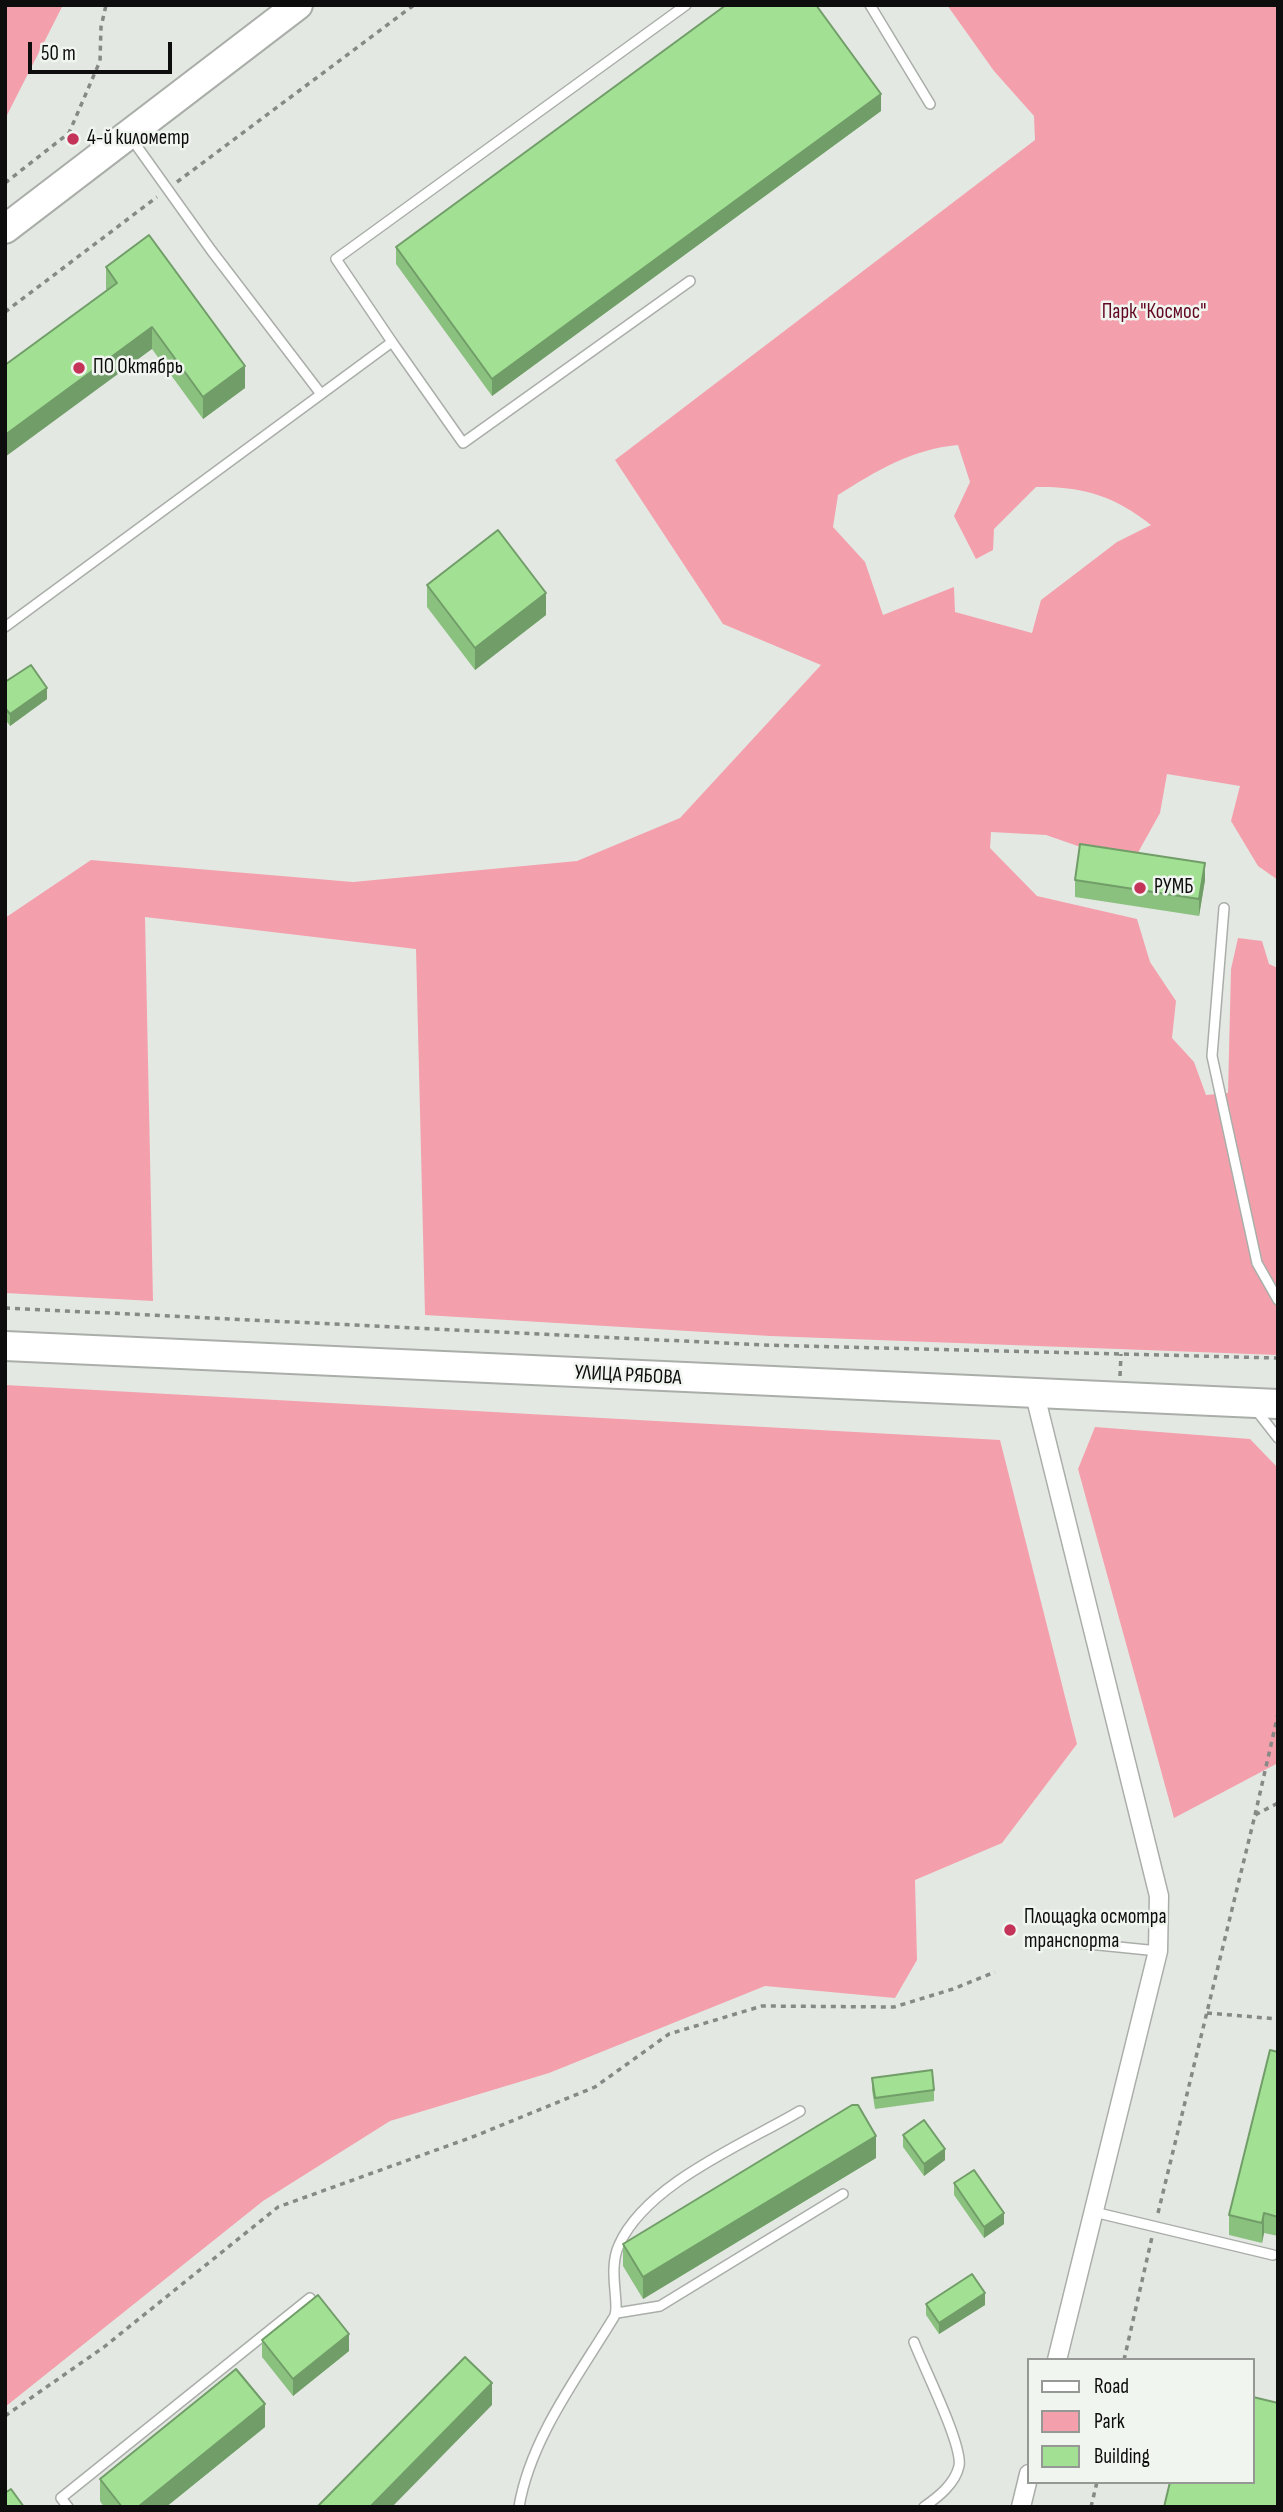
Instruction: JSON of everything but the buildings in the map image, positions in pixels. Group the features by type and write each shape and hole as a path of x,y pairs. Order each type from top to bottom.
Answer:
{"main road":[{"path":"5,229 298,5"},
{"name":"УЛИЦА РЯБОВА","path":"5,1346 1264,1404"}],"street":[{"path":"1035,1395 1159,1896 1158,1951 1058,2358"},
{"path":"1021,2507 1028,2478"}],"lane":[{"path":"686,5 336,259 463,443 690,281"},
{"path":"870,5 929,104"},
{"path":"128,134 211,250 321,394"},
{"path":"5,627 392,342"},
{"path":"1224,908 1212,1056 1257,1263 1278,1300"},
{"path":"1264,1404 1278,1438"},
{"path":"1079,1943 1158,1951"},
{"path":"519,2507 522,2489 545,2434 617,2313 612,2259 626,2228 671,2186 800,2111"},
{"path":"617,2313 660,2306 843,2194"},
{"path":"1094,2212 1273,2255"},
{"path":"68,2507 61,2498 310,2298"},
{"path":"914,2342 956,2442 960,2464 953,2481 924,2507"}],"path":[{"path":"5,183 69,133 100,61 101,27 106,5"},
{"path":"5,312 414,5"},
{"path":"5,1308 764,1345 1278,1358"},
{"path":"1124,2358 1278,1714"},
{"path":"1255,1815 1278,1803"},
{"path":"5,2416 104,2347 278,2207 475,2136 595,2087 669,2034 762,2006 894,2007 953,1989 995,1972"},
{"path":"1207,2013 1278,2020"},
{"path":"1091,2507 1097,2484"}],"green space":[{"path":"5,5 63,5 5,119"},
{"name":"Парк \"Космос\"","path":"947,5 1278,5 1278,880 1258,866 1231,821 1240,786 1167,774 1160,813 1135,858 1092,851 1046,835 991,832 990,848 1037,896 1137,919 1150,962 1176,1001 1172,1038 1194,1062 1206,1095 1228,1093 1231,969 1238,938 1262,941 1269,964 1278,968 1278,1355 770,1336 425,1315 416,949 145,917 153,1301 5,1293 5,918 91,860 353,882 577,861 680,818 821,665 723,624 615,460 1035,140 1034,116 994,71","holes":["958,445 970,482 954,516 976,559 993,550 994,529 1036,487 1068,488 1097,495 1124,507 1151,525 1117,542 1041,600 1032,633 955,612 954,587 883,615 865,562 833,527 838,495 910,456"]},
{"path":"5,1385 1000,1440 1077,1744 1002,1843 915,1880 917,1960 895,1998 765,1986 549,2073 390,2121 263,2201 5,2407"},
{"path":"1095,1427 1250,1439 1278,1468 1278,1763 1174,1818 1078,1469"}],"place":[{"name":"4-й километр","path":"73,139"},
{"name":"ПО Октябрь","path":"79,368"},
{"name":"РУМБ","path":"1140,888"},
{"name":"Площадка осмотра транспорта","path":"1010,1930"}]}
